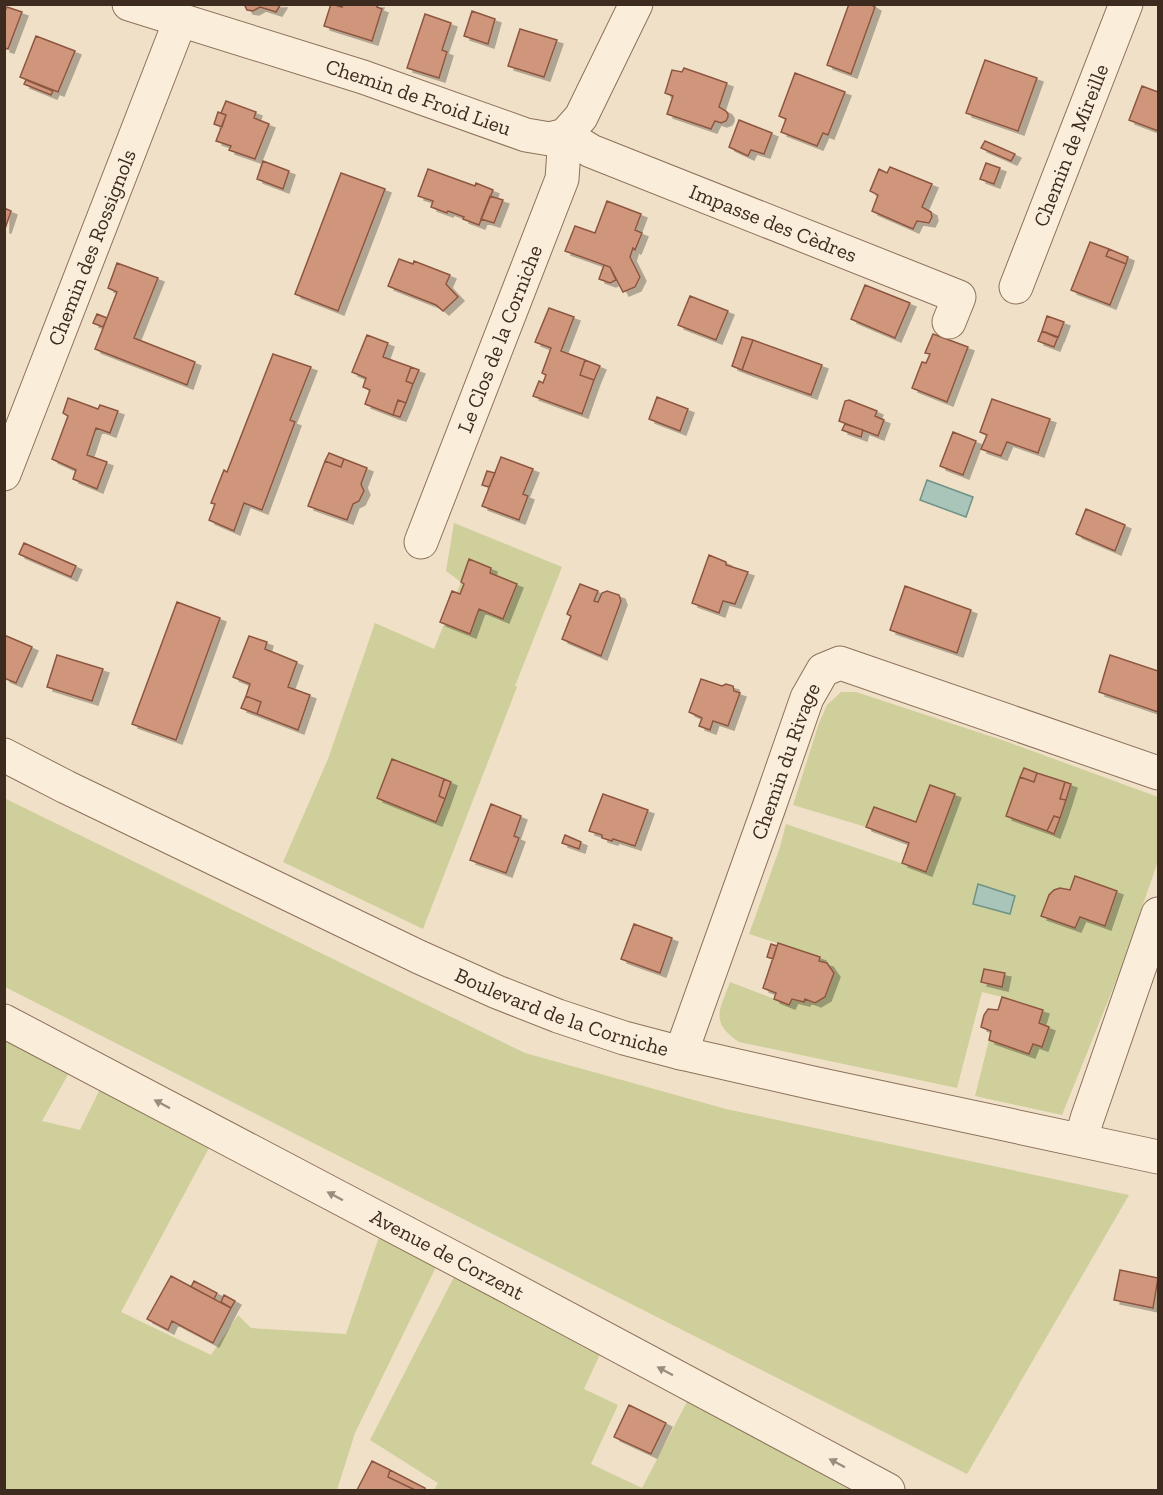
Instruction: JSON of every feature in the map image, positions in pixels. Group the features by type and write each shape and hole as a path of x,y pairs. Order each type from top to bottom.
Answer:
{"street":[{"name":"Chemin de Froid Lieu","path":"129,4 363,77 526,135 550,139 565,135"},
{"path":"565,135 581,117 636,4"},
{"name":"Chemin de Mireille","path":"1016,287 1126,4"},
{"name":"Chemin des Rossignols","path":"4,474 180,21"},
{"name":"Impasse des Cèdres","path":"565,135 591,151 959,297 949,322"},
{"name":"Le Clos de la Corniche","path":"420,542 562,179 565,135"},
{"name":"Chemin du Rivage","path":"681,1053 807,698 824,670 840,663 1158,773"},
{"name":"Boulevard de la Corniche","path":"4,755 419,957 558,1016 624,1038 681,1053 1158,1157"},
{"path":"1081,1140 1158,914"},
{"name":"Avenue de Corzent","path":"4,1021 503,1284 888,1491"}],"green space":[{"path":"454,523 562,567 423,929 283,862 328,759 375,623 434,649 461,582 446,571"},
{"path":"841,692 856,692 1005,741 1158,797 1158,861 1120,971 1062,1115 975,1096 989,1040 1029,1054 1033,1044 1042,1047 1049,1027 1039,1023 1043,1010 1002,997 982,992 957,1088 739,1042 720,1022 723,1000 730,982 788,1004 792,999 803,1002 805,999 815,1003 825,997 834,973 827,963 819,961 820,957 749,934 786,824 927,872 954,794 930,785 916,822 874,807 866,827 793,805 827,705","holes":["1024,768 1070,784 1054,833 1006,816","1075,877 1117,891 1105,926 1080,917 1075,928 1041,916 1047,899 1053,891 1070,890","984,969 1005,973 1002,987 981,982"]},
{"path":"4,798 525,1053 726,1109 1129,1195 967,1474 5,987"},
{"path":"4,1035 70,1071 42,1121 80,1130 101,1087 210,1146 121,1312 211,1355 238,1315 251,1328 346,1334 379,1237 436,1267 355,1433 337,1490 5,1490"},
{"path":"454,1277 601,1352 584,1389 618,1405 591,1464 642,1488 690,1396 870,1490 434,1490 438,1483 370,1440"}],"shaded area":[{"path":"927,480 973,497 966,517 920,500"},
{"path":"978,884 1015,896 1010,914 973,904"}],"building":[{"path":"244,4 281,4 276,12 260,7 253,11 247,10"},
{"path":"331,4 342,7 343,4 378,4 377,7 382,9 372,41 324,26"},
{"path":"849,4 870,4 875,7 851,74 827,65"},
{"path":"7,7 22,12 8,49 4,48 4,13"},
{"path":"472,11 495,19 488,44 464,36"},
{"path":"425,14 451,23 442,50 447,52 439,78 407,68"},
{"path":"520,29 557,40 544,77 508,66"},
{"path":"36,36 75,51 58,92 20,77"},
{"path":"985,60 1037,78 1018,131 966,113"},
{"path":"684,68 727,83 719,107 728,114 726,121 721,123 715,121 711,129 667,114 673,96 665,93 672,70 682,72"},
{"path":"795,73 845,92 828,135 823,133 817,146 781,132 786,119 779,116"},
{"path":"26,80 53,91 51,95 24,84"},
{"path":"1142,86 1158,92 1158,131 1129,120"},
{"path":"226,101 256,112 254,118 269,124 255,159 229,150 231,146 216,141 226,115 221,113"},
{"path":"218,112 226,115 222,127 214,124"},
{"path":"739,120 772,133 764,154 751,150 748,156 729,147"},
{"path":"985,141 1015,154 1011,161 981,148"},
{"path":"263,161 289,171 283,189 257,179"},
{"path":"986,163 1000,168 994,184 980,179"},
{"path":"890,167 932,184 922,207 931,212 932,217 929,223 917,221 913,229 872,211 878,195 870,191 879,169 887,173"},
{"path":"428,169 493,190 479,225 448,211 447,213 431,207 433,201 418,196"},
{"path":"341,173 385,189 338,311 295,294"},
{"path":"490,196 503,200 494,223 481,219"},
{"path":"607,201 641,214 635,230 642,233 630,257 640,277 635,287 623,292 610,267 565,251 575,226 595,233"},
{"path":"4,208 11,211 5,229 4,229"},
{"path":"1090,242 1109,249 1106,256 1126,264 1110,305 1071,290"},
{"path":"1109,249 1128,257 1126,264 1106,256"},
{"path":"399,259 413,264 414,261 450,275 446,284 458,297 443,311 436,305 388,286"},
{"path":"117,263 158,278 134,338 195,362 187,385 95,349 117,292 108,288"},
{"path":"604,265 610,267 616,280 610,283 599,279"},
{"path":"865,285 910,303 895,338 851,319"},
{"path":"690,296 728,311 716,340 678,325"},
{"path":"549,308 574,317 561,351 585,360 580,375 594,380 582,414 533,396 539,381 543,383 546,375 542,373 551,348 535,342"},
{"path":"97,314 107,318 103,327 93,323"},
{"path":"1047,316 1064,322 1058,338 1042,331"},
{"path":"1042,331 1058,337 1054,347 1038,341"},
{"path":"933,334 968,347 947,402 912,388 922,362 926,363 930,354 925,353"},
{"path":"367,335 388,343 383,357 411,367 406,381 413,384 406,403 398,400 393,415 365,404 370,390 363,387 366,378 352,372"},
{"path":"742,337 753,340 742,370 732,366"},
{"path":"753,340 822,365 811,395 742,370"},
{"path":"273,354 311,367 290,420 295,422 262,510 244,503 234,531 209,520 215,504 211,503 224,470 227,472"},
{"path":"585,360 600,366 594,380 580,375"},
{"path":"411,367 419,370 413,384 406,381"},
{"path":"657,397 688,409 680,431 649,419"},
{"path":"68,398 98,409 100,405 118,411 110,433 96,428 87,455 107,462 97,489 73,479 76,470 52,459 68,416 63,413"},
{"path":"992,399 1050,419 1038,453 1007,442 1001,456 981,449 987,435 980,432"},
{"path":"398,400 406,403 400,417 393,415"},
{"path":"849,400 877,411 875,416 884,420 878,436 839,421 845,401"},
{"path":"845,424 863,430 861,437 842,430"},
{"path":"953,432 976,441 963,475 940,466"},
{"path":"329,453 344,459 341,467 325,461"},
{"path":"501,457 533,469 523,494 528,496 519,520 482,506"},
{"path":"344,459 367,468 361,484 364,491 359,501 353,504 347,520 308,506 325,461 341,467"},
{"path":"487,471 495,473 489,487 482,485"},
{"path":"1086,509 1125,525 1115,551 1076,534"},
{"path":"24,543 76,566 71,577 19,554"},
{"path":"709,555 726,562 726,565 748,572 735,604 723,601 719,613 692,603"},
{"path":"469,559 491,568 490,573 517,584 503,619 479,609 470,634 440,622 452,591 460,594 464,584 461,582"},
{"path":"580,584 598,591 594,601 598,602 602,593 607,591 619,595 621,601 601,656 562,639 571,616 567,614"},
{"path":"905,586 971,610 957,653 890,630"},
{"path":"177,602 220,618 176,740 132,724"},
{"path":"4,635 32,647 16,683 4,678"},
{"path":"249,636 267,642 265,649 297,662 288,687 310,695 298,730 257,714 261,702 246,696 250,684 233,677"},
{"path":"57,655 103,669 92,701 47,687"},
{"path":"1110,655 1158,671 1158,712 1099,692"},
{"path":"701,679 722,686 726,684 733,686 734,691 740,693 728,726 713,721 710,730 699,726 702,718 689,712"},
{"path":"246,696 261,702 257,714 241,708"},
{"path":"392,759 444,779 439,796 445,799 436,822 377,798"},
{"path":"1024,768 1037,773 1034,782 1020,777"},
{"path":"1037,773 1065,782 1060,799 1066,800 1060,818 1054,816 1047,831 1006,816 1020,777 1034,782"},
{"path":"444,779 451,782 445,799 439,796"},
{"path":"1065,782 1071,784 1066,800 1060,799"},
{"path":"930,785 955,794 926,872 902,863 909,843 866,827 874,807 916,822"},
{"path":"603,794 648,810 635,846 602,838 602,835 589,831"},
{"path":"491,804 521,816 514,836 519,838 506,873 470,860"},
{"path":"1054,816 1060,818 1054,834 1047,831"},
{"path":"565,835 581,842 579,849 562,843"},
{"path":"1075,876 1117,891 1105,926 1080,917 1075,928 1041,916 1049,895 1060,888 1070,890"},
{"path":"634,924 672,938 660,973 621,959"},
{"path":"778,943 820,957 819,961 827,963 834,973 825,997 815,1003 805,999 804,1002 792,999 789,1005 774,999 776,993 763,988"},
{"path":"771,944 777,946 773,959 767,957"},
{"path":"984,969 1005,973 1002,987 981,982"},
{"path":"1002,997 1043,1010 1039,1023 1049,1027 1042,1047 1033,1044 1029,1054 989,1040 991,1031 981,1027 984,1015 988,1009 998,1010"},
{"path":"1120,1270 1158,1278 1153,1308 1114,1300"},
{"path":"171,1276 231,1308 213,1343 172,1321 168,1330 147,1319"},
{"path":"194,1281 217,1293 214,1299 191,1287"},
{"path":"224,1295 235,1301 231,1308 221,1302"},
{"path":"629,1405 666,1423 651,1454 614,1437"},
{"path":"372,1461 390,1470 388,1477 415,1490 357,1490"},
{"path":"390,1470 425,1488 424,1490 415,1490 388,1477"}]}
